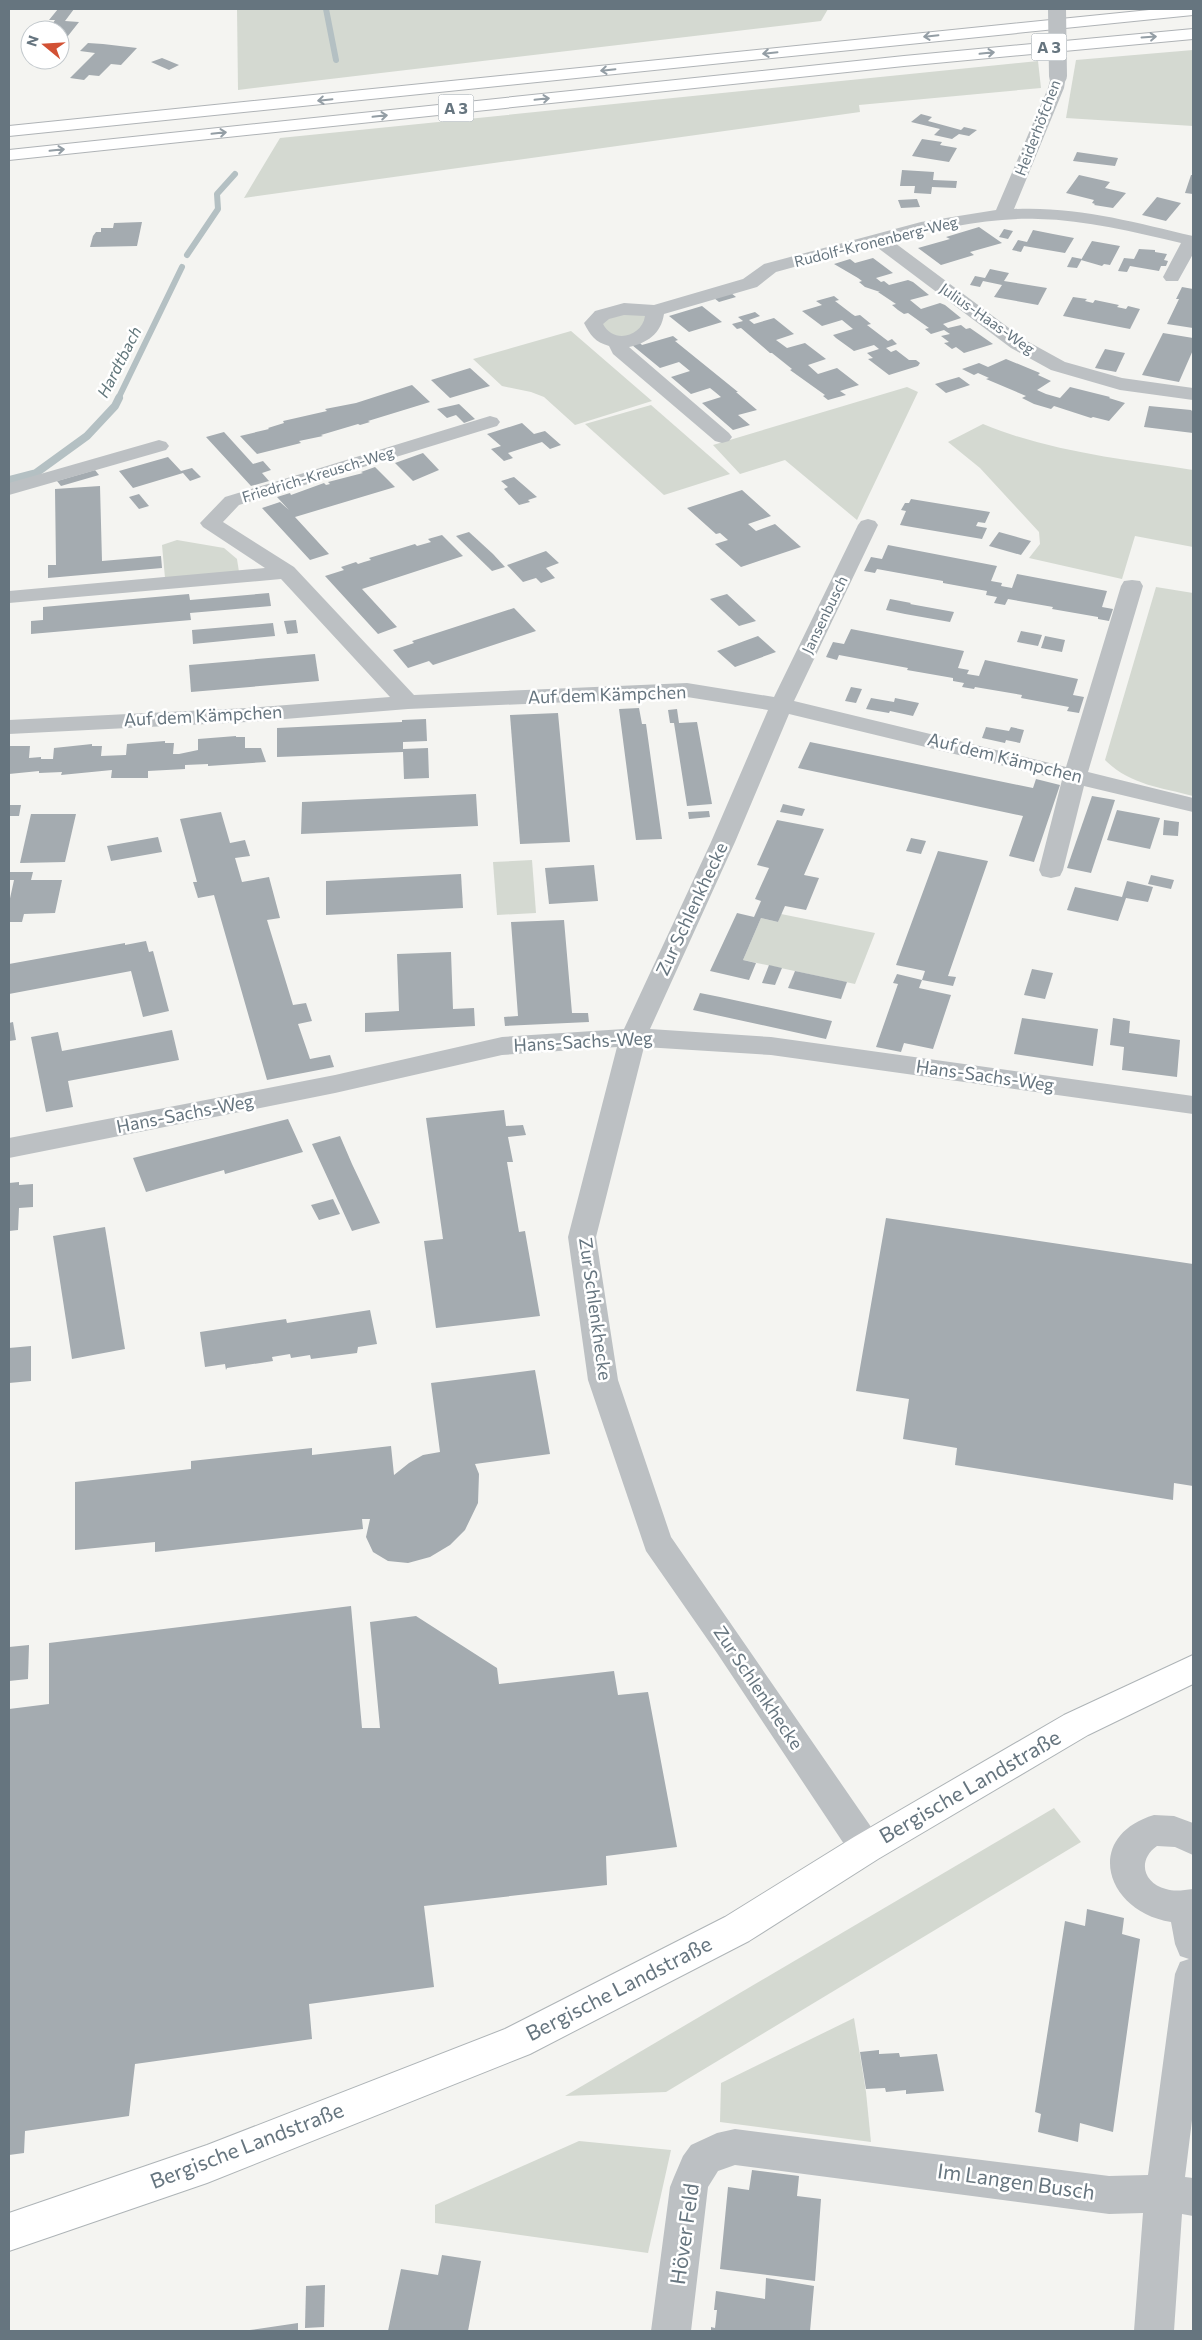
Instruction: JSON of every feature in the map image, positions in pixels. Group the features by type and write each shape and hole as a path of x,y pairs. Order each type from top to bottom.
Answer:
{"main road":[{"name":"A 3","path":"9,131 1193,10"},
{"name":"A 3","path":"9,155 904,61 1193,34"},
{"name":"Bergische Landstraße","path":"9,2232 207,2164 517,2042 737,1929 866,1848 1076,1725 1193,1669"}],"street":[{"name":"Heiderhöfchen","path":"1003,214 1056,88 1058,76 1057,9"},
{"name":"Rudolf-Kronenberg-Weg","path":"722,437 620,350 617,342 603,338 595,330 593,323 602,315 624,309 655,311 750,283 770,268 932,225 1003,214 1074,216 1192,241"},
{"name":"Julius-Haas-Weg","path":"879,240 1018,344 1058,366 1120,384 1193,394"},
{"path":"1172,277 1192,241"},
{"path":"617,342 629,342 645,336 653,327 655,311"},
{"name":"Friedrich-Kreusch-Weg","path":"408,702 286,572 210,523 232,501 490,422"},
{"path":"9,488 159,446"},
{"name":"Jansenbusch","path":"781,704 868,525"},
{"path":"9,598 286,572"},
{"path":"1051,870 1075,775 1132,586"},
{"name":"Auf dem Kämpchen","path":"9,727 247,715 408,702 687,690 781,704 1193,805"},
{"name":"Zur Schlenkhecke","path":"781,704 723,842 633,1037 582,1237 603,1380 657,1542 728,1643 866,1848"},
{"name":"Hans-Sachs-Weg","path":"9,1148 334,1084 502,1046 565,1040 633,1037 771,1046 1193,1105"},
{"path":"1189,1829 1155,1830 1144,1834 1130,1847 1127,1860 1130,1878 1138,1890 1148,1899 1162,1906 1189,1906 1193,1944"},
{"path":"1154,2331 1179,2195 1193,1974"},
{"name":"Höver Feld","path":"671,2331 689,2186 697,2165 715,2151 735,2147 868,2163"},
{"name":"Im Langen Busch","path":"868,2163 1109,2195 1179,2195"}],"shaded area":[{"path":"237,9 828,9 821,21 238,90"},
{"path":"1193,50 1193,126 1066,118 1076,60"},
{"path":"1038,61 1041,88 859,105 860,112 244,198 280,138"},
{"path":"632,312 648,317 635,336 608,336 602,323 606,319"},
{"path":"571,331 652,401 575,425 544,397 531,392 502,386 473,359"},
{"path":"907,387 918,392 857,520 785,460 740,474 713,445"},
{"path":"651,405 730,474 664,495 585,424"},
{"path":"983,424 1008,434 1060,448 1193,470 1193,547 1135,536 1122,579 1029,558 1040,544 1039,532 980,468 948,442"},
{"path":"177,540 224,548 237,559 239,572 165,578 162,545"},
{"path":"1156,587 1193,593 1193,796 1135,780 1105,760"},
{"path":"532,860 536,913 497,915 493,862"},
{"path":"781,914 875,933 855,984 743,960 761,918 778,922"},
{"path":"1054,1808 1081,1842 666,2092 565,2096"},
{"path":"854,2018 866,2092 871,2142 720,2122 721,2083"},
{"path":"579,2141 671,2150 648,2253 435,2223 435,2205"}],"building":[{"path":"58,9 74,9 66,20 49,20"},
{"path":"70,21 79,22 70,33"},
{"path":"88,43 137,48 121,65 111,64 99,76 89,75 84,80 70,78 95,53 80,51"},
{"path":"162,58 179,65 169,70 151,62"},
{"path":"921,114 932,117 928,121 961,130 964,127 977,130 969,136 959,134 952,139 934,135 940,129 911,122"},
{"path":"922,139 942,142 940,145 957,148 949,162 912,156"},
{"path":"1077,152 1118,158 1115,166 1073,161"},
{"path":"902,170 934,172 933,180 957,181 956,188 932,187 931,194 914,193 915,186 900,186"},
{"path":"1079,175 1110,182 1105,188 1126,193 1113,208 1094,205 1092,203 1094,200 1066,193"},
{"path":"1191,175 1193,175 1193,194 1185,193"},
{"path":"1157,197 1181,203 1166,221 1142,215"},
{"path":"917,199 920,207 901,208 898,200"},
{"path":"142,222 137,246 90,247 93,236 96,232 101,232 101,228 113,228 114,223"},
{"path":"979,227 1002,243 970,252 974,255 941,265 918,248 950,239 946,237"},
{"path":"1004,229 1013,231 1008,239 999,237"},
{"path":"1033,230 1074,238 1065,253 1024,246 1021,252 1012,250 1018,240 1027,242"},
{"path":"1092,241 1120,246 1110,265 1104,264 1102,266 1081,260"},
{"path":"1139,249 1155,250 1155,252 1167,254 1164,260 1168,261 1166,266 1161,266 1159,271 1130,266 1127,272 1118,271 1124,258 1134,259"},
{"path":"1072,257 1082,259 1077,268 1067,267"},
{"path":"873,258 893,273 876,278 881,282 884,281 889,285 908,280 913,282 929,295 910,300 921,309 940,303 945,305 961,318 943,324 948,328 961,325 966,329 970,328 993,344 964,353 956,347 952,349 944,343 949,342 941,336 950,334 944,330 931,334 925,329 929,328 908,313 904,314 898,310 892,305 896,304 878,292 880,292 865,287 859,282 862,281 858,278 834,264 850,259 855,263"},
{"path":"990,269 1009,273 1004,281 1047,288 1038,305 994,297 1002,285 983,281 980,287 970,285 975,276 985,278"},
{"path":"1182,287 1193,289 1193,328 1167,324 1179,299 1176,299"},
{"path":"731,293 736,297 719,302 714,298"},
{"path":"834,296 839,300 835,301 852,314 855,316 860,315 871,324 867,325 888,341 892,339 897,344 886,348 891,352 896,350 909,360 916,360 920,363 918,366 889,375 868,359 873,358 867,353 879,349 874,345 854,351 833,335 853,329 842,320 822,326 802,311 822,305 816,301"},
{"path":"1073,297 1087,299 1085,301 1093,303 1095,300 1119,305 1117,307 1126,309 1128,306 1140,309 1130,329 1063,316"},
{"path":"702,306 722,322 689,332 669,316"},
{"path":"755,312 760,316 749,320 754,324 774,318 794,334 776,340 787,348 805,343 826,359 808,365 818,374 837,368 859,385 840,391 846,395 828,400 823,396 825,395 790,370 792,369 741,328 737,329 732,324 743,321 738,317"},
{"path":"1163,333 1193,338 1193,350 1179,382 1142,375"},
{"path":"673,336 678,340 675,341 738,392 736,392 757,410 738,415 750,425 733,430 702,403 721,397 710,388 691,394 671,377 690,371 679,362 660,368 632,345 640,343 642,345"},
{"path":"1105,349 1125,353 1116,372 1095,368"},
{"path":"1006,359 1040,373 1038,375 1051,381 1037,390 1046,394 1060,398 1070,387 1110,397 1125,403 1109,421 1091,418 1054,406 1051,409 1034,404 1022,398 1026,396 986,379 989,378 978,373 974,375 962,369 979,363 988,367"},
{"path":"470,368 490,386 450,398 431,380"},
{"path":"959,377 970,385 946,393 935,384"},
{"path":"412,385 430,402 360,425 299,441 301,443 257,454 240,436 269,429 284,423 283,421 327,411 325,409 356,403"},
{"path":"459,404 475,419 464,423 456,415 447,418 437,409"},
{"path":"1149,406 1191,410 1193,412 1193,433 1144,427"},
{"path":"522,423 534,434 545,431 561,445 550,449 542,442 508,453 513,458 504,461 491,449 501,446 487,434"},
{"path":"224,432 253,464 263,461 271,470 262,473 269,481 251,486 206,437"},
{"path":"423,453 439,470 413,481 395,463"},
{"path":"168,457 181,471 192,468 201,477 190,481 183,473 133,488 119,471"},
{"path":"375,467 395,487 295,517 329,554 310,560 262,508 280,502 289,510 277,497 290,493 291,495 324,483 326,485 330,484 328,482 363,473 361,472"},
{"path":"95,470 99,475 61,486 57,481"},
{"path":"514,477 537,497 528,500 530,502 519,505 504,489 508,487 501,481"},
{"path":"100,486 102,561 161,556 162,568 48,578 48,565 56,565 55,489"},
{"path":"742,490 771,516 748,524 756,531 775,524 801,547 741,567 715,544 728,540 720,533 716,534 687,508"},
{"path":"139,494 149,506 139,509 129,497"},
{"path":"911,499 990,512 985,523 978,522 976,526 987,528 982,539 900,525 906,511 901,510 905,503 909,503"},
{"path":"469,532 505,567 492,571 456,536"},
{"path":"999,532 1031,541 1021,555 989,546"},
{"path":"442,535 463,556 362,589 397,627 378,634 325,576 344,570 341,567 371,560 369,558 415,544 417,546 431,542 428,539"},
{"path":"888,545 997,566 991,581 1002,583 1001,586 1012,588 1017,574 1107,591 1102,607 1113,609 1109,621 1098,619 1098,617 1052,609 1053,607 1008,599 1005,605 994,603 997,597 986,595 987,591 943,583 943,581 877,569 875,573 864,571 871,557 882,559"},
{"path":"546,551 559,563 546,568 555,578 541,583 536,578 523,582 507,565"},
{"path":"269,593 271,606 190,613 191,620 31,634 31,621 43,620 43,607 189,594 190,600"},
{"path":"727,594 756,621 739,626 710,599"},
{"path":"890,599 954,612 950,622 905,614 886,610"},
{"path":"514,608 536,631 433,665 429,661 408,668 393,650 414,643 412,641"},
{"path":"296,620 298,633 287,634 284,621"},
{"path":"273,623 275,636 193,644 192,630"},
{"path":"851,629 964,651 958,668 969,670 967,674 979,676 985,660 1078,679 1073,695 1084,697 1079,713 1067,711 1069,707 1021,698 1022,695 975,687 974,689 962,687 964,683 953,681 953,678 907,670 908,668 839,655 837,660 826,657 833,642 844,644"},
{"path":"1021,631 1042,635 1038,646 1017,642"},
{"path":"758,636 776,652 735,667 717,651"},
{"path":"1045,636 1065,640 1062,652 1041,648"},
{"path":"315,654 319,681 191,692 189,665"},
{"path":"851,687 862,689 856,703 845,701"},
{"path":"871,698 894,702 895,698 919,703 913,716 890,711 889,713 866,709"},
{"path":"639,708 642,724 646,724 662,839 636,840 619,709"},
{"path":"677,709 679,723 697,722 712,804 687,806 674,723 670,723 668,710"},
{"path":"558,713 570,842 520,844 510,715"},
{"path":"426,719 427,741 403,742 403,749 428,748 429,778 404,779 403,752 277,757 277,728 402,722 402,720"},
{"path":"986,727 1009,731 1011,727 1024,730 1020,743 1006,740 1005,743 982,738"},
{"path":"245,737 245,748 261,748 266,762 208,766 208,764 185,765 185,769 148,771 148,778 111,778 112,770 61,775 62,772 39,773 39,771 9,774 9,746 30,746 29,758 53,759 54,748 92,744 92,746 102,746 101,756 126,755 127,744 165,741 165,743 174,743 173,754 179,754 198,750 198,739"},
{"path":"810,742 1033,788 1036,779 1060,785 1034,862 1009,856 1023,816 798,768"},
{"path":"476,794 478,826 301,834 302,802"},
{"path":"1092,796 1115,800 1091,873 1067,868"},
{"path":"783,804 805,809 802,816 780,812"},
{"path":"9,805 21,805 19,816 9,816"},
{"path":"1117,810 1160,818 1150,849 1107,840"},
{"path":"709,811 710,817 689,819 688,812"},
{"path":"221,812 230,843 245,840 250,856 235,858 242,882 269,877 280,918 267,920 293,1005 306,1003 312,1021 298,1024 310,1059 330,1055 334,1067 267,1080 214,895 198,898 193,882 197,882 180,819"},
{"path":"31,814 76,814 65,862 20,863"},
{"path":"777,820 824,829 804,875 819,878 806,910 785,906 778,922 761,918 743,960 756,963 749,980 710,971 737,913 754,917 761,901 755,899 769,868 757,865"},
{"path":"1164,820 1179,822 1178,836 1163,835"},
{"path":"158,837 162,852 111,861 107,846"},
{"path":"911,838 926,841 921,854 906,851"},
{"path":"938,851 988,861 948,976 956,977 953,986 922,980 925,971 896,965"},
{"path":"594,865 598,901 549,904 545,868"},
{"path":"9,872 33,872 31,880 62,880 55,913 24,914 22,922 9,922 9,903 14,880 9,880"},
{"path":"461,874 463,908 326,915 326,881"},
{"path":"1151,875 1174,880 1171,889 1148,884"},
{"path":"1127,881 1153,887 1148,902 1126,898 1118,921 1067,910 1075,887 1122,897"},
{"path":"564,920 572,1013 588,1013 589,1022 505,1026 504,1017 518,1016 511,922"},
{"path":"146,941 149,952 153,951 169,1011 143,1017 131,971 9,994 9,964 125,943 125,945"},
{"path":"451,952 453,1009 474,1008 475,1026 365,1032 365,1013 399,1011 397,954"},
{"path":"769,965 782,968 775,985 762,983"},
{"path":"1032,969 1053,973 1045,999 1024,995"},
{"path":"795,971 847,982 841,999 788,988"},
{"path":"897,974 922,980 919,988 951,995 933,1049 904,1043 901,1052 876,1047 898,984 893,983"},
{"path":"700,993 832,1021 826,1039 693,1010"},
{"path":"1022,1018 1098,1029 1093,1066 1014,1054"},
{"path":"1113,1018 1130,1021 1129,1033 1180,1040 1177,1077 1122,1070 1124,1047 1110,1045"},
{"path":"13,1022 16,1040 9,1041 9,1023"},
{"path":"172,1030 179,1060 68,1081 73,1107 46,1112 31,1037 58,1032 62,1051"},
{"path":"504,1110 506,1126 523,1125 526,1135 508,1137 513,1162 507,1162 519,1232 525,1231 540,1316 436,1328 424,1241 443,1239 426,1118"},
{"path":"288,1119 303,1152 225,1174 224,1170 146,1192 133,1158"},
{"path":"340,1136 380,1223 352,1231 312,1144"},
{"path":"19,1182 19,1185 33,1184 33,1207 19,1208 18,1230 9,1231 9,1183"},
{"path":"333,1199 340,1214 319,1220 311,1205"},
{"path":"886,1218 1193,1264 1193,1486 1174,1483 1173,1500 955,1465 957,1448 903,1439 909,1399 856,1391"},
{"path":"105,1227 125,1349 72,1359 53,1236"},
{"path":"370,1310 377,1344 358,1347 357,1353 311,1359 310,1355 291,1358 290,1354 272,1357 273,1361 227,1368 226,1370 225,1364 205,1367 200,1332 286,1319 287,1323"},
{"path":"31,1346 31,1381 9,1383 9,1348"},
{"path":"535,1370 550,1454 475,1464 479,1474 478,1503 465,1530 450,1545 430,1557 408,1563 388,1561 373,1552 366,1537 370,1519 362,1519 363,1529 155,1552 155,1542 75,1550 75,1482 191,1469 191,1461 312,1448 312,1455 391,1446 394,1475 423,1455 440,1452 431,1383"},
{"path":"351,1606 362,1728 380,1728 370,1622 416,1616 497,1668 499,1684 614,1671 618,1695 648,1692 677,1847 606,1856 607,1885 424,1906 434,1987 309,2004 312,2039 135,2064 129,2116 25,2131 24,2153 9,2155 9,1709 49,1704 49,1643"},
{"path":"29,1645 28,1679 9,1681 9,1647"},
{"path":"1087,1909 1124,1918 1122,1934 1140,1939 1113,2132 1080,2123 1078,2142 1038,2132 1041,2114 1035,2112 1065,1921 1085,1926"},
{"path":"879,2050 879,2054 899,2053 900,2057 937,2054 944,2091 906,2094 906,2090 886,2092 885,2088 866,2089 860,2052"},
{"path":"752,2170 799,2176 797,2196 821,2199 815,2281 720,2269 728,2187 749,2190"},
{"path":"442,2255 481,2261 468,2331 388,2331 401,2269 438,2275"},
{"path":"766,2278 814,2286 810,2331 711,2331 711,2327 715,2328 717,2310 714,2310 716,2291 765,2299"},
{"path":"325,2285 324,2327 305,2328 306,2286"},
{"path":"298,2323 298,2331 250,2331 250,2330"}],"waterway":[{"name":"Hardtbach","path":"326,9 336,60"},
{"name":"Hardtbach","path":"187,255 218,209 217,194 235,174"},
{"name":"Hardtbach","path":"118,399 182,267"},
{"name":"Hardtbach","path":"9,480 36,473 87,436 115,406 119,398"}]}
